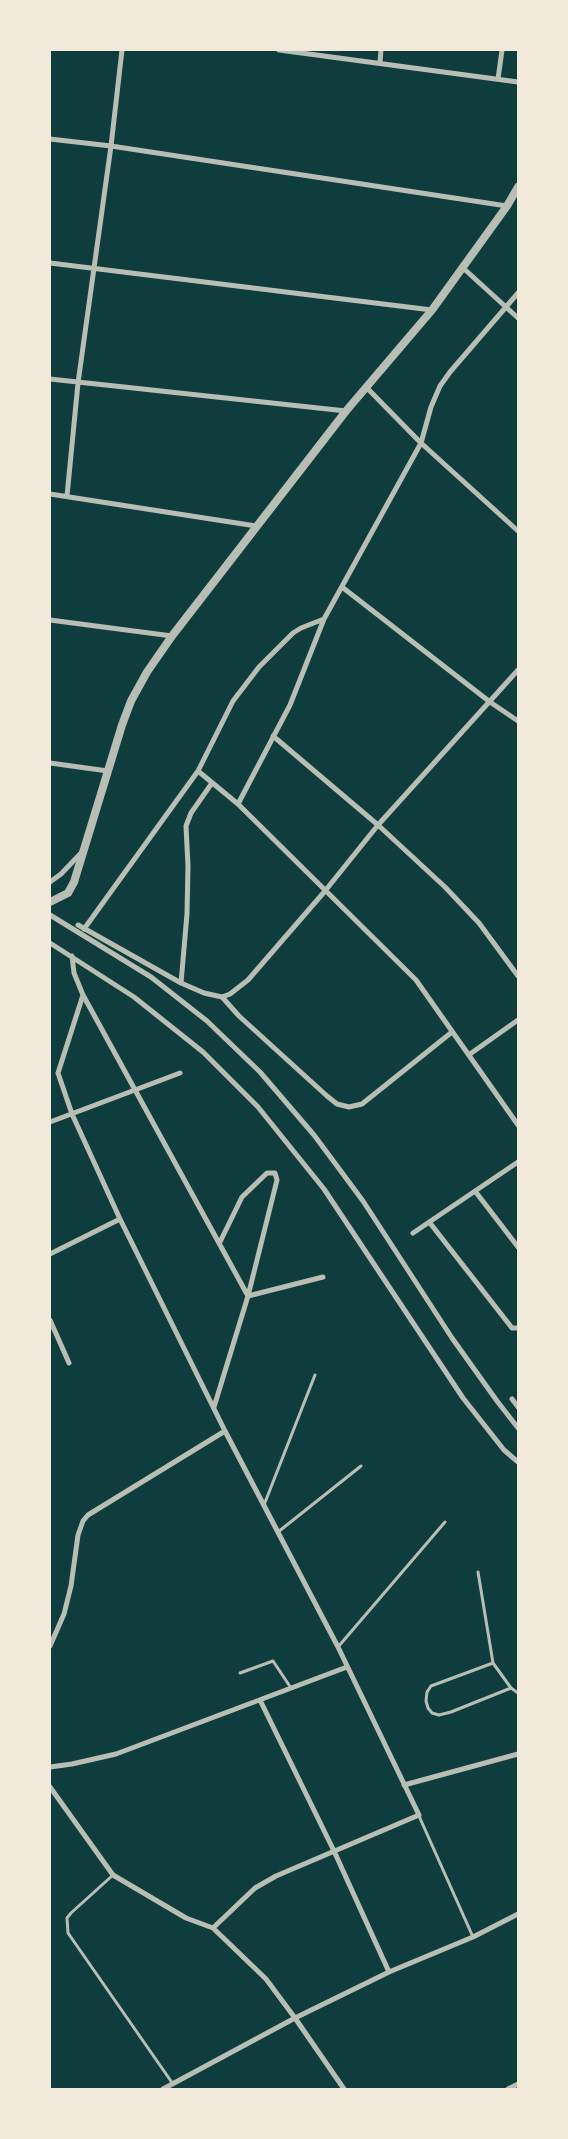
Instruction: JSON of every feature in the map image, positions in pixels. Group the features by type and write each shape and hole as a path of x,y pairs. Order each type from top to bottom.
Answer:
{"street":[{"path":"67,496 78,383 112,146 122,50"},
{"path":"278,50 380,62 518,82"},
{"path":"380,62 381,50"},
{"path":"498,79 502,50"},
{"path":"50,139 112,146 507,206"},
{"path":"50,902 68,893 74,882 132,700 147,672 172,636 346,411 432,310 507,206 518,187"},
{"path":"50,263 432,310"},
{"path":"462,267 518,318"},
{"path":"238,804 290,705 324,619 420,443 431,407 440,386 518,294"},
{"path":"50,379 346,411"},
{"path":"366,388 420,443 518,531"},
{"path":"50,494 256,526"},
{"path":"342,587 490,702 518,721"},
{"path":"84,928 198,771 233,701 259,667 293,633 324,619"},
{"path":"50,620 172,636"},
{"path":"222,997 237,990 248,980 325,891 378,825 518,670"},
{"path":"273,736 378,825 465,906 518,976"},
{"path":"50,764 108,771"},
{"path":"198,771 238,804 416,980 452,1032 470,1054 518,1125"},
{"path":"181,983 187,914 188,866 186,826 194,807 212,783"},
{"path":"50,882 61,874 86,848"},
{"path":"50,915 151,977 207,1021 260,1072 314,1135 363,1201 452,1338 518,1428"},
{"path":"78,925 181,983 204,993 222,997 239,1016 337,1104 349,1107 362,1104 452,1032"},
{"path":"51,944 134,997 203,1052 258,1107 324,1189 463,1398 504,1450 518,1462"},
{"path":"72,956 74,973 83,995 248,1296"},
{"path":"83,995 58,1073 72,1114 120,1219 225,1431 338,1647 419,1815 276,1876 256,1888 213,1928"},
{"path":"470,1054 518,1020"},
{"path":"50,1073 58,1073"},
{"path":"50,1122 180,1074"},
{"path":"414,1233 518,1162"},
{"path":"214,1408 248,1296 277,1176 272,1172 267,1173 257,1180 242,1197 220,1242"},
{"path":"475,1191 518,1246"},
{"path":"50,1254 120,1219"},
{"path":"430,1223 515,1328"},
{"path":"248,1296 323,1277"},
{"path":"50,1320 69,1363"},
{"path":"512,1399 518,1407"},
{"path":"50,1646 64,1614 80,1527 88,1515 225,1431"},
{"path":"50,1767 116,1754 347,1667"},
{"path":"260,1700 334,1851 389,1972"},
{"path":"404,1785 518,1754"},
{"path":"50,1787 112,1875 186,1918 213,1928 266,1980 344,2089"},
{"path":"163,2089 295,2018 389,1972 474,1937 518,1914"},
{"path":"510,2088 518,2084"},
{"path":"510,2088 518,2089"}],"lane":[{"path":"264,1506 315,1375"},
{"path":"278,1532 361,1466"},
{"path":"338,1647 445,1522"},
{"path":"478,1572 493,1664 511,1688 518,1693"},
{"path":"240,1673 273,1661 291,1688"},
{"path":"493,1664 431,1686 427,1692 426,1701 428,1708 432,1713 439,1715 511,1688"},
{"path":"419,1815 474,1937"},
{"path":"112,1875 67,1918 68,1933 174,2084"}]}
